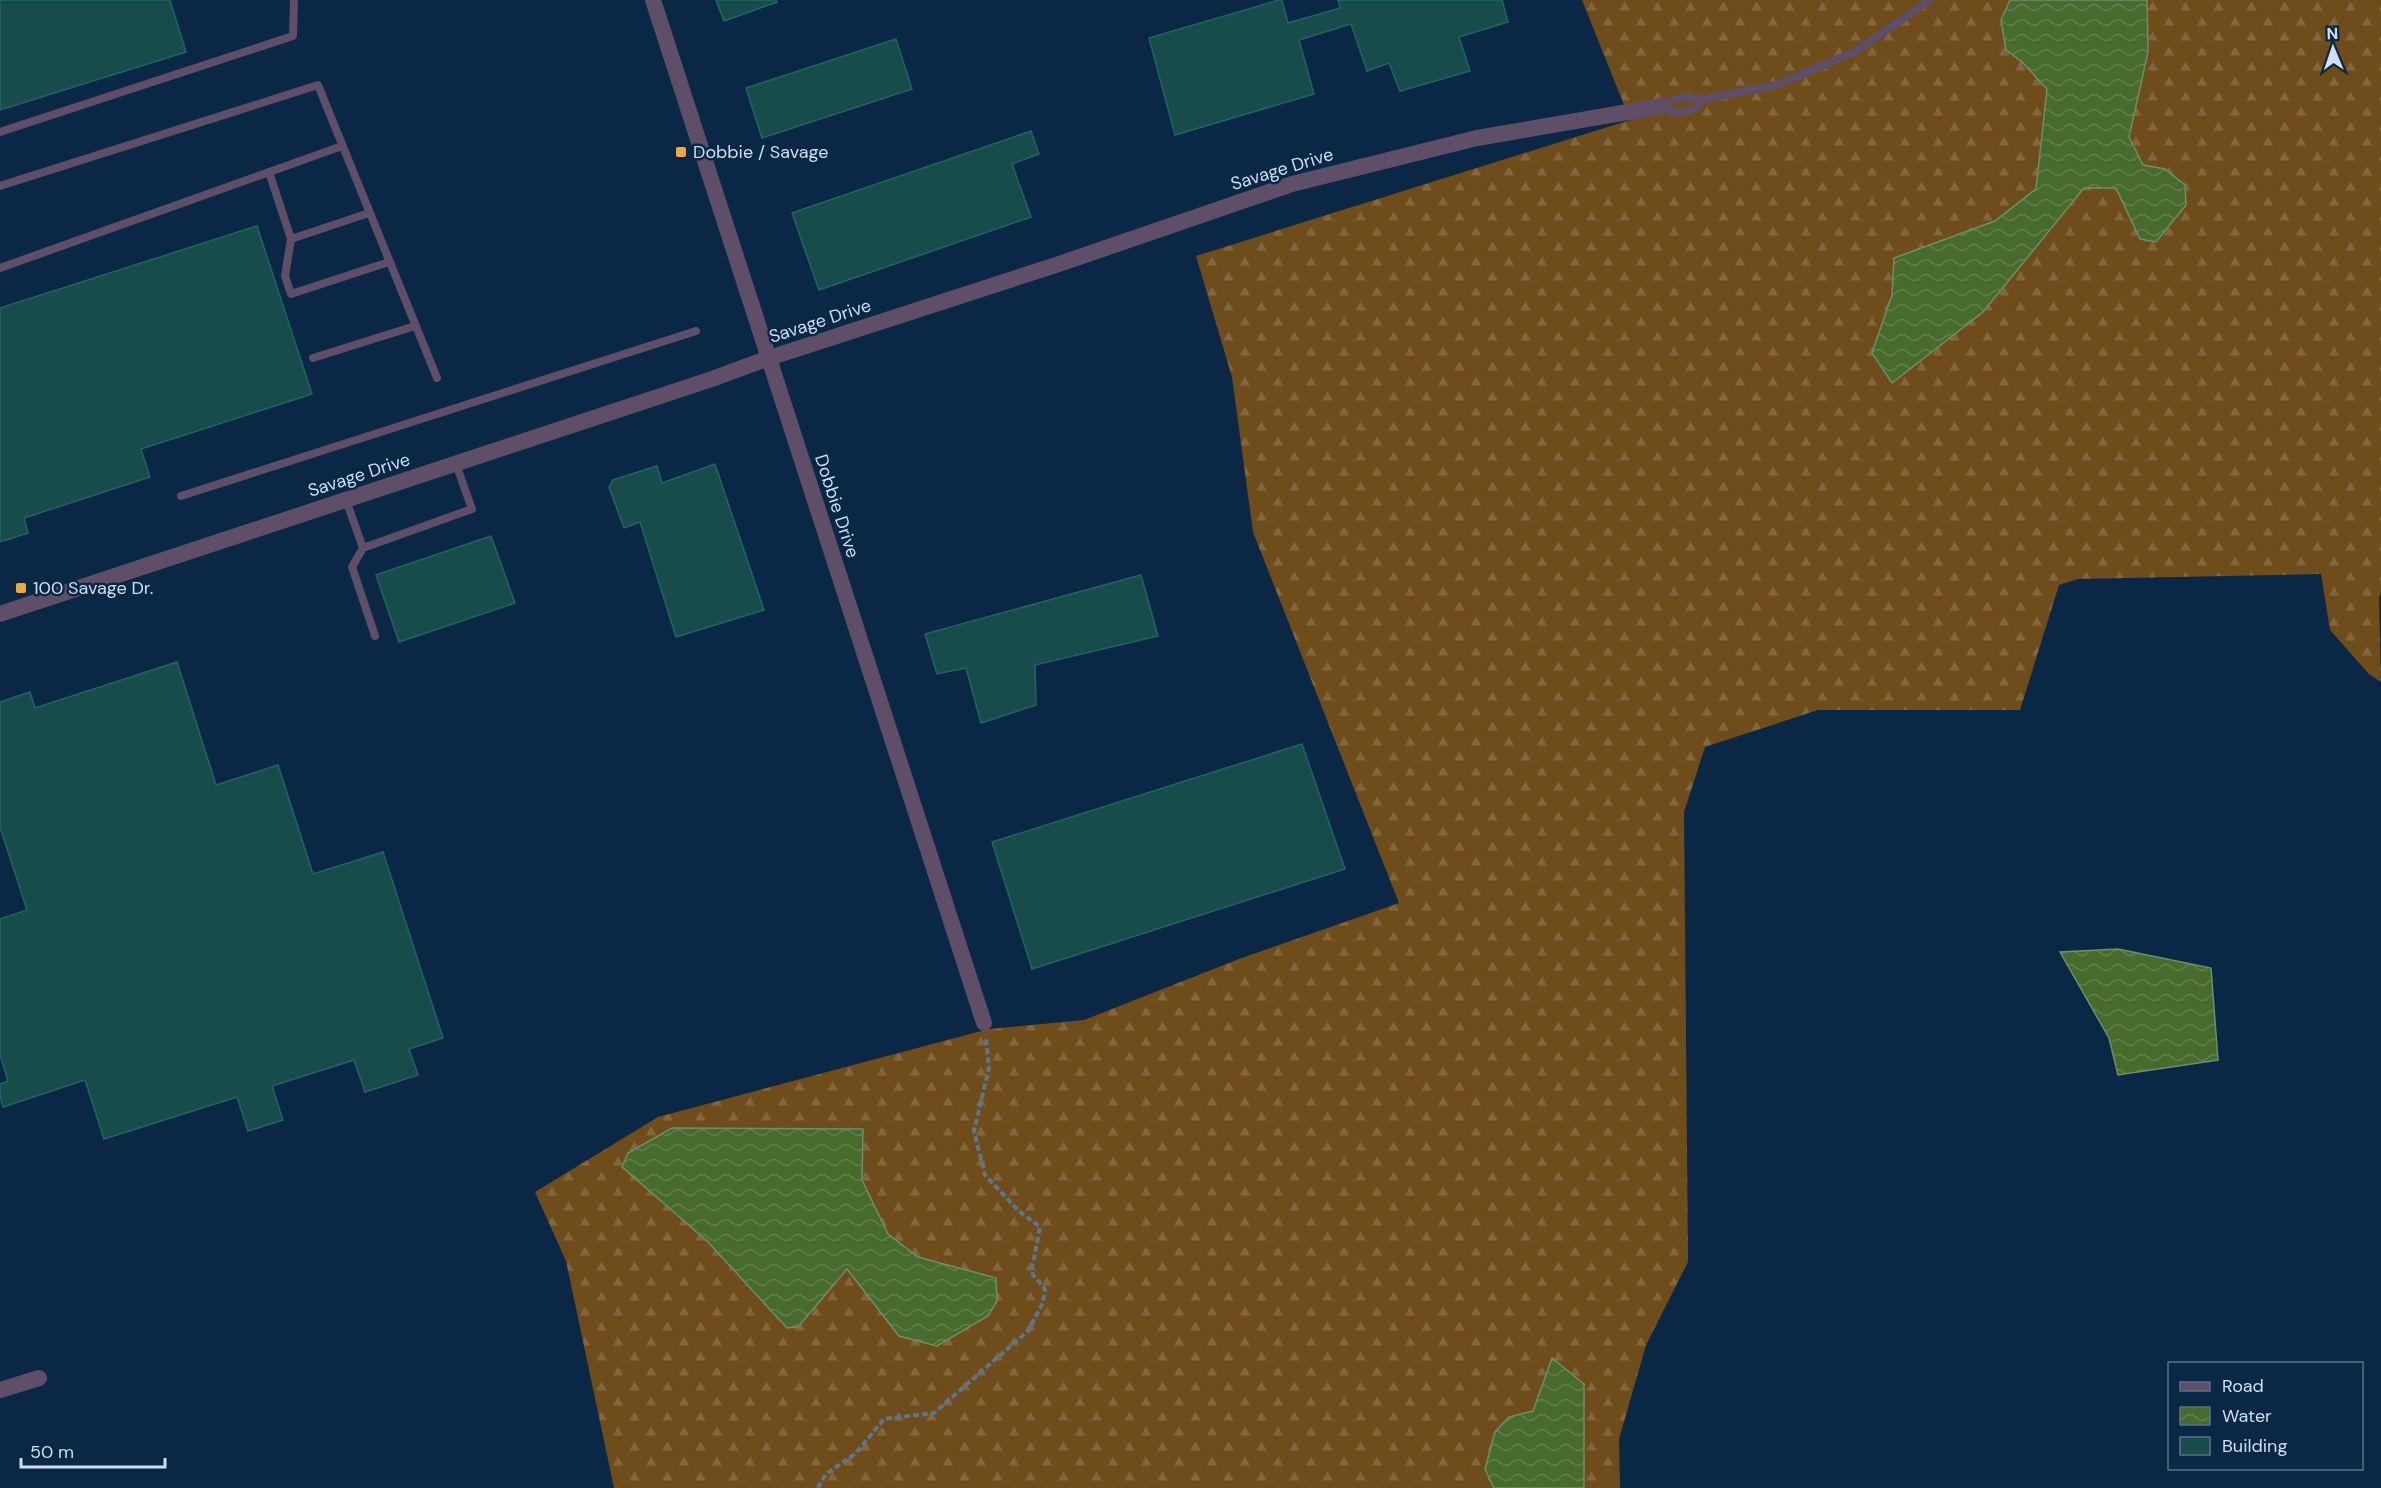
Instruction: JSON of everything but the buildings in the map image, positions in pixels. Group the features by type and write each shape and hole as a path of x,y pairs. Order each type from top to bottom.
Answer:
{"street":[{"name":"Dobbie Drive","path":"653,0 984,1023"},
{"name":"Savage Drive","path":"0,614 712,380 769,358 1059,264 1292,184 1477,138 1663,106"},
{"path":"0,1390 39,1378"}],"lane":[{"path":"0,132 293,36 294,0"},
{"name":"Savage Drive","path":"1701,100 1695,110 1675,113 1663,106 1673,99 1690,96 1701,100 1777,85 1856,51 1930,0"},
{"path":"0,186 318,85 437,378"},
{"path":"0,268 342,146"},
{"path":"269,172 291,239 285,276 291,294 389,262"},
{"path":"291,239 369,213"},
{"path":"313,358 415,326"},
{"path":"181,496 696,331"},
{"path":"375,636 352,567 363,548 472,510 456,464"},
{"path":"346,500 363,548"}],"path":[{"path":"818,1488 826,1474 855,1454 884,1419 934,1413 1028,1331 1043,1303 1045,1289 1033,1275 1032,1269 1040,1227 1019,1210 986,1175 974,1131 989,1068 984,1023"}],"green space":[{"path":"1582,0 2010,0 2001,20 2006,50 2021,61 2047,89 2036,189 1995,221 1894,258 1892,295 1872,353 1983,312 2084,188 2116,188 2140,238 2156,242 2186,205 2165,169 2143,165 2129,137 2148,52 2147,0 2381,0 2381,593 2379,597 2381,682 2369,674 2330,630 2321,574 2078,579 2059,585 2020,710 1818,710 1705,747 1684,812 1688,1262 1646,1345 1619,1439 1620,1488 1584,1488 1584,1384 1552,1358 1533,1411 1509,1417 1485,1469 1494,1488 614,1488 566,1261 535,1192 658,1117 989,1029 1084,1020 1239,959 1399,903 1253,532 1232,377 1196,256 1630,120","holes":["622,1167 862,1180 888,1234 917,1257 996,1278 899,1336 847,1268 707,1241"]}],"water":[{"path":"2010,0 2147,0 2148,52 2129,137 2143,165 2165,169 2185,185 2186,205 2156,242 2140,239 2116,188 2084,188 1983,312 1892,383 1872,353 1892,295 1894,258 1995,221 2036,189 2047,89 2021,61 2006,50 2001,20"},
{"path":"2118,949 2211,968 2218,1060 2118,1075 2109,1038 2060,952"},
{"path":"672,1128 863,1129 862,1180 888,1234 918,1257 996,1278 997,1301 988,1316 937,1346 899,1336 847,1269 798,1327 787,1328 707,1241 622,1167 628,1153"},
{"path":"1552,1358 1584,1384 1584,1488 1494,1488 1485,1469 1495,1432 1509,1417 1533,1411"}],"place":[{"name":"Dobbie / Savage","path":"681,152"},
{"name":"100 Savage Dr.","path":"21,588"}]}
